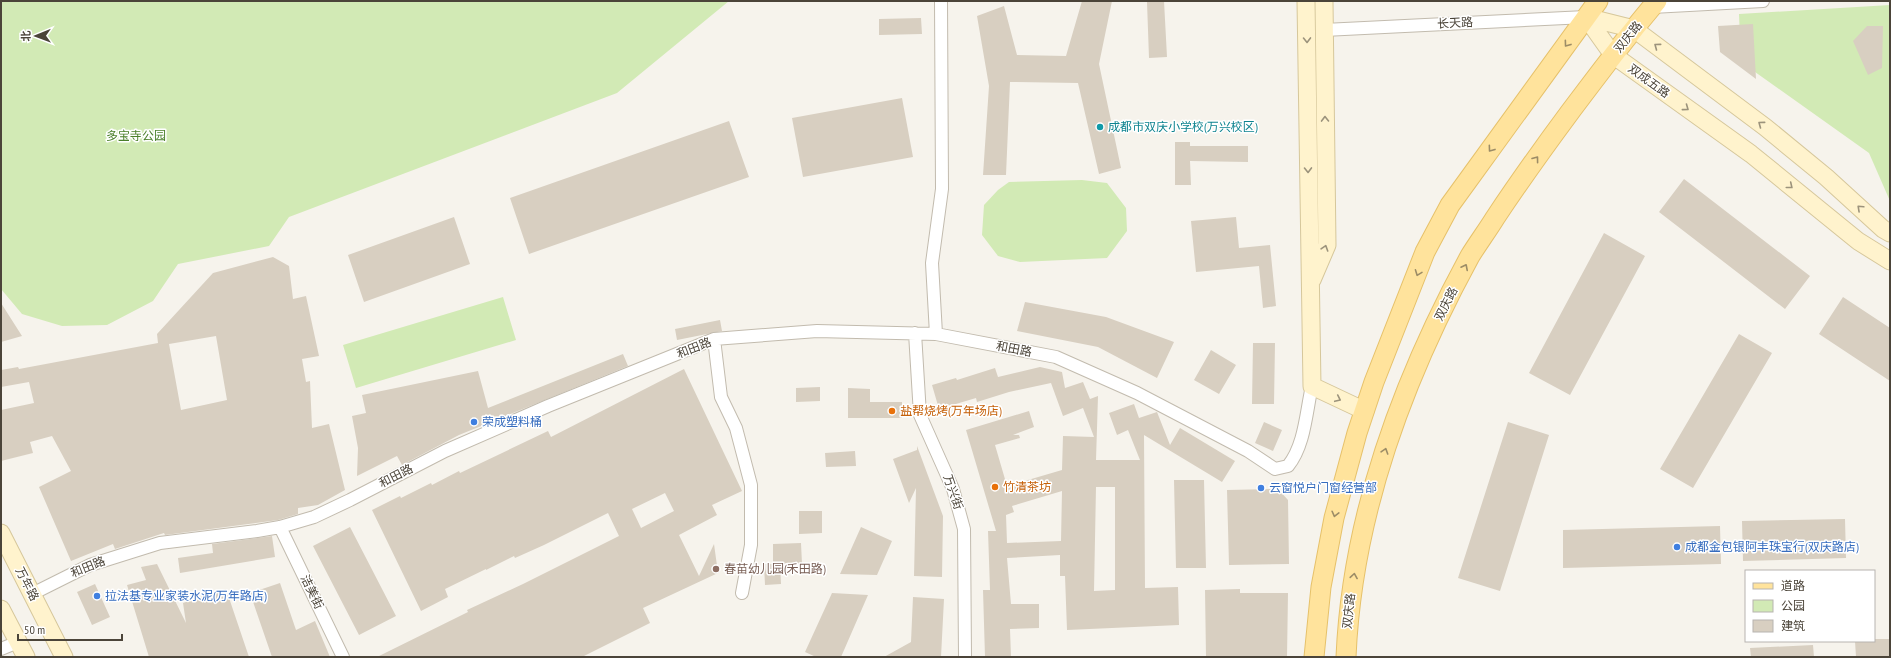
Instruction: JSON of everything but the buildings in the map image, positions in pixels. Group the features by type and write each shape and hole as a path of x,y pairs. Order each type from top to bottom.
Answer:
{"main road":[{"path":"1314,657 1321,587 1334,518 1364,411 1425,252 1450,205 1598,1"},
{"name":"双庆路","path":"1346,657 1348,620 1354,573 1372,490 1399,410 1428,339 1471,254 1520,180 1613,54 1655,4"}],"street":[{"path":"936,334 932,263 942,189 941,1"},
{"path":"1306,1 1312,386 1364,411"},
{"path":"1310,284 1327,245 1324,1"},
{"path":"1655,4 1763,1"},
{"path":"1586,17 1634,29 1765,127 1826,177 1882,229 1890,233"},
{"name":"长天路","path":"1324,30 1586,17"},
{"name":"双成五路","path":"1586,17 1613,54 1750,154 1858,241 1890,261"},
{"name":"和田路","path":"32,594 90,565 160,543 280,527 314,517 459,445 548,406 714,339 817,331 936,334 1056,357 1137,393 1248,451 1276,468 1288,466 1294,458 1299,445 1312,386"},
{"name":"万兴街","path":"914,333 920,415 953,489 964,529 965,657"},
{"path":"714,339 721,397 736,428 751,485 752,545 742,593"},
{"name":"洁美街","path":"280,527 343,657"},
{"name":"万年路","path":"1,533 64,657"},
{"path":"1,609 26,657"},
{"path":"1,649 18,642"}],"green space":[{"name":"多宝寺公园","path":"1,1 729,1 617,93 289,217 269,246 178,264 153,301 107,325 62,326 22,314 1,289"},
{"path":"1890,5 1890,201 1869,153 1741,62 1739,14"},
{"path":"1082,180 1107,183 1126,208 1127,231 1107,258 1020,262 998,256 982,235 984,205 998,190 1009,182"},
{"path":"503,297 516,340 356,388 343,345"}],"place":[{"name":"成都市双庆小学校(万兴校区)","path":"1100,127"},
{"name":"盐帮烧烤(万年场店)","path":"892,411"},
{"name":"荣成塑料桶","path":"474,422"},
{"name":"竹清茶坊","path":"995,487"},
{"name":"云窗悦户门窗经营部","path":"1261,488"},
{"name":"成都金包银阿丰珠宝行(双庆路店)","path":"1677,547"},
{"name":"春苗幼儿园(禾田路)","path":"716,569"},
{"name":"拉法基专业家装水泥(万年路店)","path":"97,596"}]}
